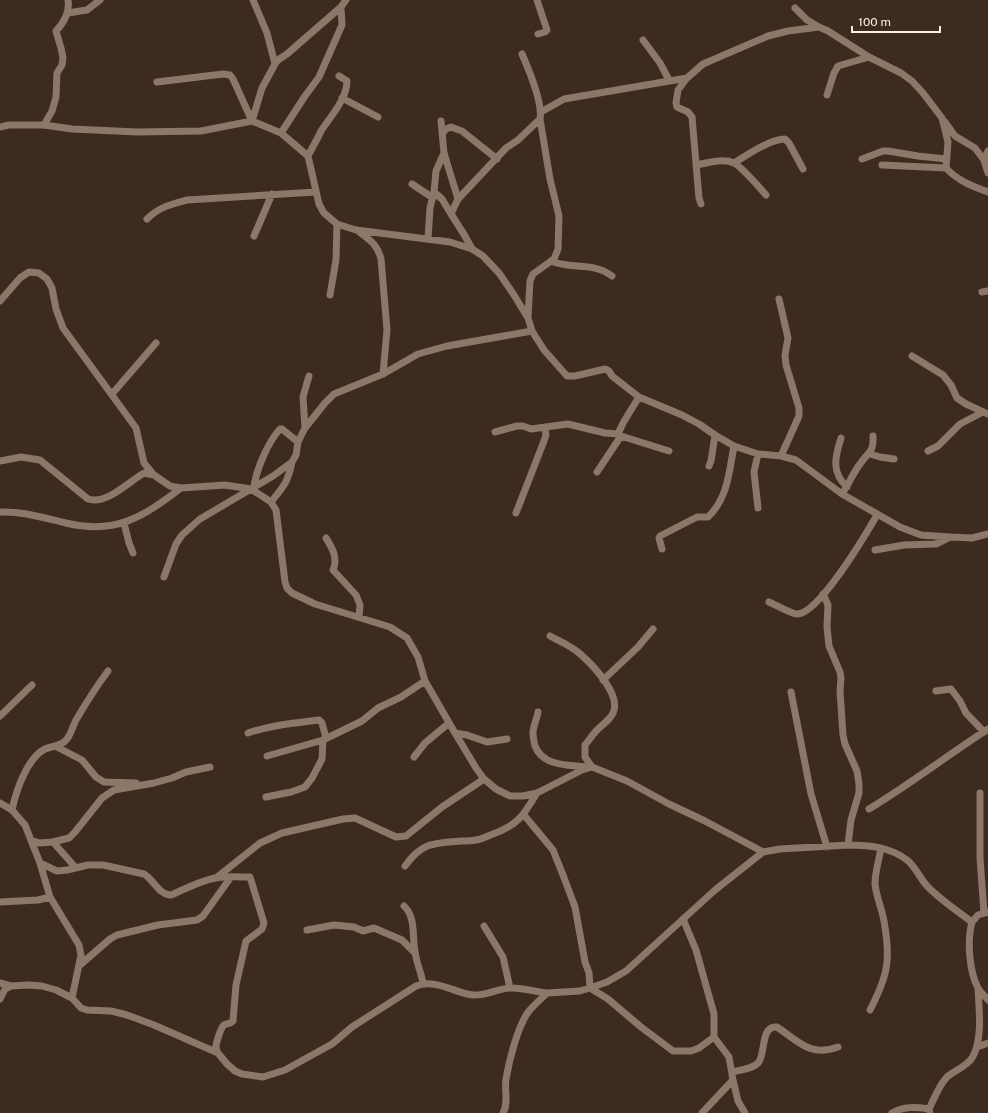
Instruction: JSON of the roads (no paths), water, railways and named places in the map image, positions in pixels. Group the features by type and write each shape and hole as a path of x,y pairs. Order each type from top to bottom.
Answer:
{"street":[{"path":"44,125 52,111 56,97 57,73 62,65 63,58 56,31 68,13 68,0"},
{"path":"68,13 87,10 100,0"},
{"path":"253,0 267,33 275,64"},
{"path":"252,121 262,88 278,60 287,54 341,7 346,0"},
{"path":"537,0 547,30 538,34"},
{"path":"281,133 319,77 342,25 341,7"},
{"path":"795,8 807,20 828,31 869,57 901,73 912,81 923,93 955,136 975,148 984,160 988,173"},
{"path":"701,204 699,198 692,117 688,112 677,106 678,90 687,78 703,64 768,36 788,31 819,27"},
{"path":"643,40 660,63 669,80"},
{"path":"522,54 530,73 541,115 550,179 558,216 558,249 554,259 533,274 530,281 528,318"},
{"path":"827,95 838,66 869,57"},
{"path":"157,82 223,74 230,75 234,79 252,121"},
{"path":"308,156 342,98 347,86 346,82 339,76"},
{"path":"451,214 458,199 478,176 497,159 506,148 518,140 541,115 564,99 687,78"},
{"path":"342,98 378,117"},
{"path":"942,118 948,142 946,168 953,176 961,181 988,192"},
{"path":"0,127 9,125 44,125 72,129 136,132 201,131 252,121 281,133 308,156 319,204 324,213 337,224 356,230 450,242 472,249 483,256 499,273 514,295 528,318 532,331 544,350 568,376 575,376 605,369 639,396 682,415 734,446 758,454 781,456 796,460 842,494 900,527 921,535 950,538 972,538 988,534"},
{"path":"441,122 444,153 458,199"},
{"path":"443,133 446,129 451,127 462,131 497,159"},
{"path":"734,163 772,143 785,140 789,143 803,169"},
{"path":"862,159 883,151 946,158"},
{"path":"984,160 988,151"},
{"path":"428,239 430,208 436,171 444,153"},
{"path":"696,165 724,161 734,163 755,182 766,195"},
{"path":"882,165 946,168"},
{"path":"412,184 442,199 472,249"},
{"path":"147,219 155,212 170,204 187,200 316,192"},
{"path":"254,236 272,194"},
{"path":"330,295 336,260 337,224"},
{"path":"356,230 374,243 381,259 387,330 383,374"},
{"path":"551,261 558,264 595,267 612,276"},
{"path":"0,301 20,278 29,272 39,273 48,279 63,328 71,341 136,428 144,463 154,476"},
{"path":"779,299 788,338 785,355 786,365 799,408 799,416 781,456"},
{"path":"272,502 285,485 290,475 298,442 305,428 334,394 383,374 418,354 447,346 532,331"},
{"path":"112,394 156,343"},
{"path":"912,356 943,375 951,385 957,398 986,413"},
{"path":"305,428 303,397 309,376"},
{"path":"597,472 620,435 623,422 639,396"},
{"path":"928,451 938,446 960,424 986,413"},
{"path":"495,432 517,426 523,426 531,429 568,424 620,435 668,451"},
{"path":"516,513 544,442 546,435 545,428"},
{"path":"252,488 266,452 280,429 298,442"},
{"path":"709,466 715,435"},
{"path":"842,494 860,463 870,454 874,444 873,436"},
{"path":"841,438 836,452 837,474 841,482 847,487"},
{"path":"662,549 659,538 660,536 697,517 708,517 714,511 727,488 734,446"},
{"path":"758,454 754,472 758,508"},
{"path":"870,454 894,459"},
{"path":"0,462 22,458 40,460 88,499 94,501 108,498 144,473 154,476 170,486 181,488 225,484 252,488 272,502 276,510 287,588 292,593 315,604 390,627 407,638 418,657 425,681 484,779 510,796 523,796 537,794 582,770 592,767"},
{"path":"164,577 176,544 182,535 200,519 292,462"},
{"path":"0,512 11,511 83,526 99,527 134,520 153,510 181,488"},
{"path":"769,602 796,614 805,612 823,594 852,557 877,515"},
{"path":"124,523 133,553"},
{"path":"326,538 334,554 336,563 332,570 356,595 360,605 359,617"},
{"path":"875,550 904,545 936,544 950,538"},
{"path":"823,594 828,604 827,627 829,646 841,678 840,691 843,735 845,744 857,771 859,784 859,793 851,820 848,845"},
{"path":"603,680 638,647 653,629"},
{"path":"550,636 578,652 597,670 613,694 615,706 610,718 598,729 585,745 585,757 592,767"},
{"path":"12,810 19,784 32,761 44,750 61,744 67,740 74,723 90,696 108,671"},
{"path":"267,756 324,739 362,721 378,708 401,697 425,681"},
{"path":"0,716 32,685"},
{"path":"869,808 900,790 986,730 966,712 951,689 936,691"},
{"path":"791,692 811,794 827,847"},
{"path":"538,712 533,733 536,748 546,760 592,767 627,781 763,852"},
{"path":"248,733 287,724 319,720 322,723 324,739 322,759 312,778 305,786 291,792 266,797"},
{"path":"414,757 425,743 449,723"},
{"path":"455,733 467,735 487,742 507,739"},
{"path":"55,746 82,760 96,777 104,782 154,783"},
{"path":"31,840 39,843 53,842 69,838 102,798 114,790 154,783 186,772 210,767"},
{"path":"216,878 260,843 282,833 343,819 355,818 396,837 406,836 442,807 484,779"},
{"path":"892,1113 899,1108 910,1107 929,1111 948,1077 967,1063 977,1047 980,1018 978,989 972,969 969,932 972,922 978,915 986,913 980,858 980,793"},
{"path":"405,866 412,856 420,849 437,842 476,840 510,827 524,815 537,794"},
{"path":"0,803 12,810 25,825 40,863 50,897 78,945 81,955 80,965 72,998"},
{"path":"524,815 552,850 563,875 575,907 589,973 590,988"},
{"path":"53,842 75,868"},
{"path":"40,863 57,871 88,865 103,865 144,874 149,877 166,895 171,895 201,882 216,878 250,877 264,923 262,929 246,941 236,985 233,1021 224,1025 222,1028 216,1047 218,1053 235,1071 242,1074 263,1077 285,1070 332,1044 352,1027 423,983 446,987 468,995 483,995 510,988 546,993 580,991 607,982 626,970 715,890 763,852 780,849 848,845 888,850 908,861 928,887 972,922"},
{"path":"870,1010 882,987 887,970 888,955 884,921 875,886 881,848"},
{"path":"80,965 110,939 117,935 158,925 197,920 203,916 231,877"},
{"path":"0,902 38,900 50,897"},
{"path":"404,906 409,910 412,920 415,952 423,983"},
{"path":"683,919 696,950 714,1014 714,1037 729,1057 738,1101 745,1113"},
{"path":"307,930 334,925 354,927 363,931 374,928 402,940 415,952"},
{"path":"484,926 503,957 510,988"},
{"path":"0,983 11,986 42,986 56,990 72,998 81,1008 87,1010 111,1011 127,1015 218,1053"},
{"path":"0,999 5,989 11,986"},
{"path":"590,988 608,999 641,1027 673,1051 691,1051 699,1048 714,1037"},
{"path":"978,989 988,1000"},
{"path":"503,1113 505,1110 508,1068 521,1027 528,1012 546,993"},
{"path":"702,1113 732,1076 757,1064 760,1060 764,1038 770,1028 774,1026 806,1047 814,1050 827,1051 838,1047"},
{"path":"977,1047 988,1043"}]}
